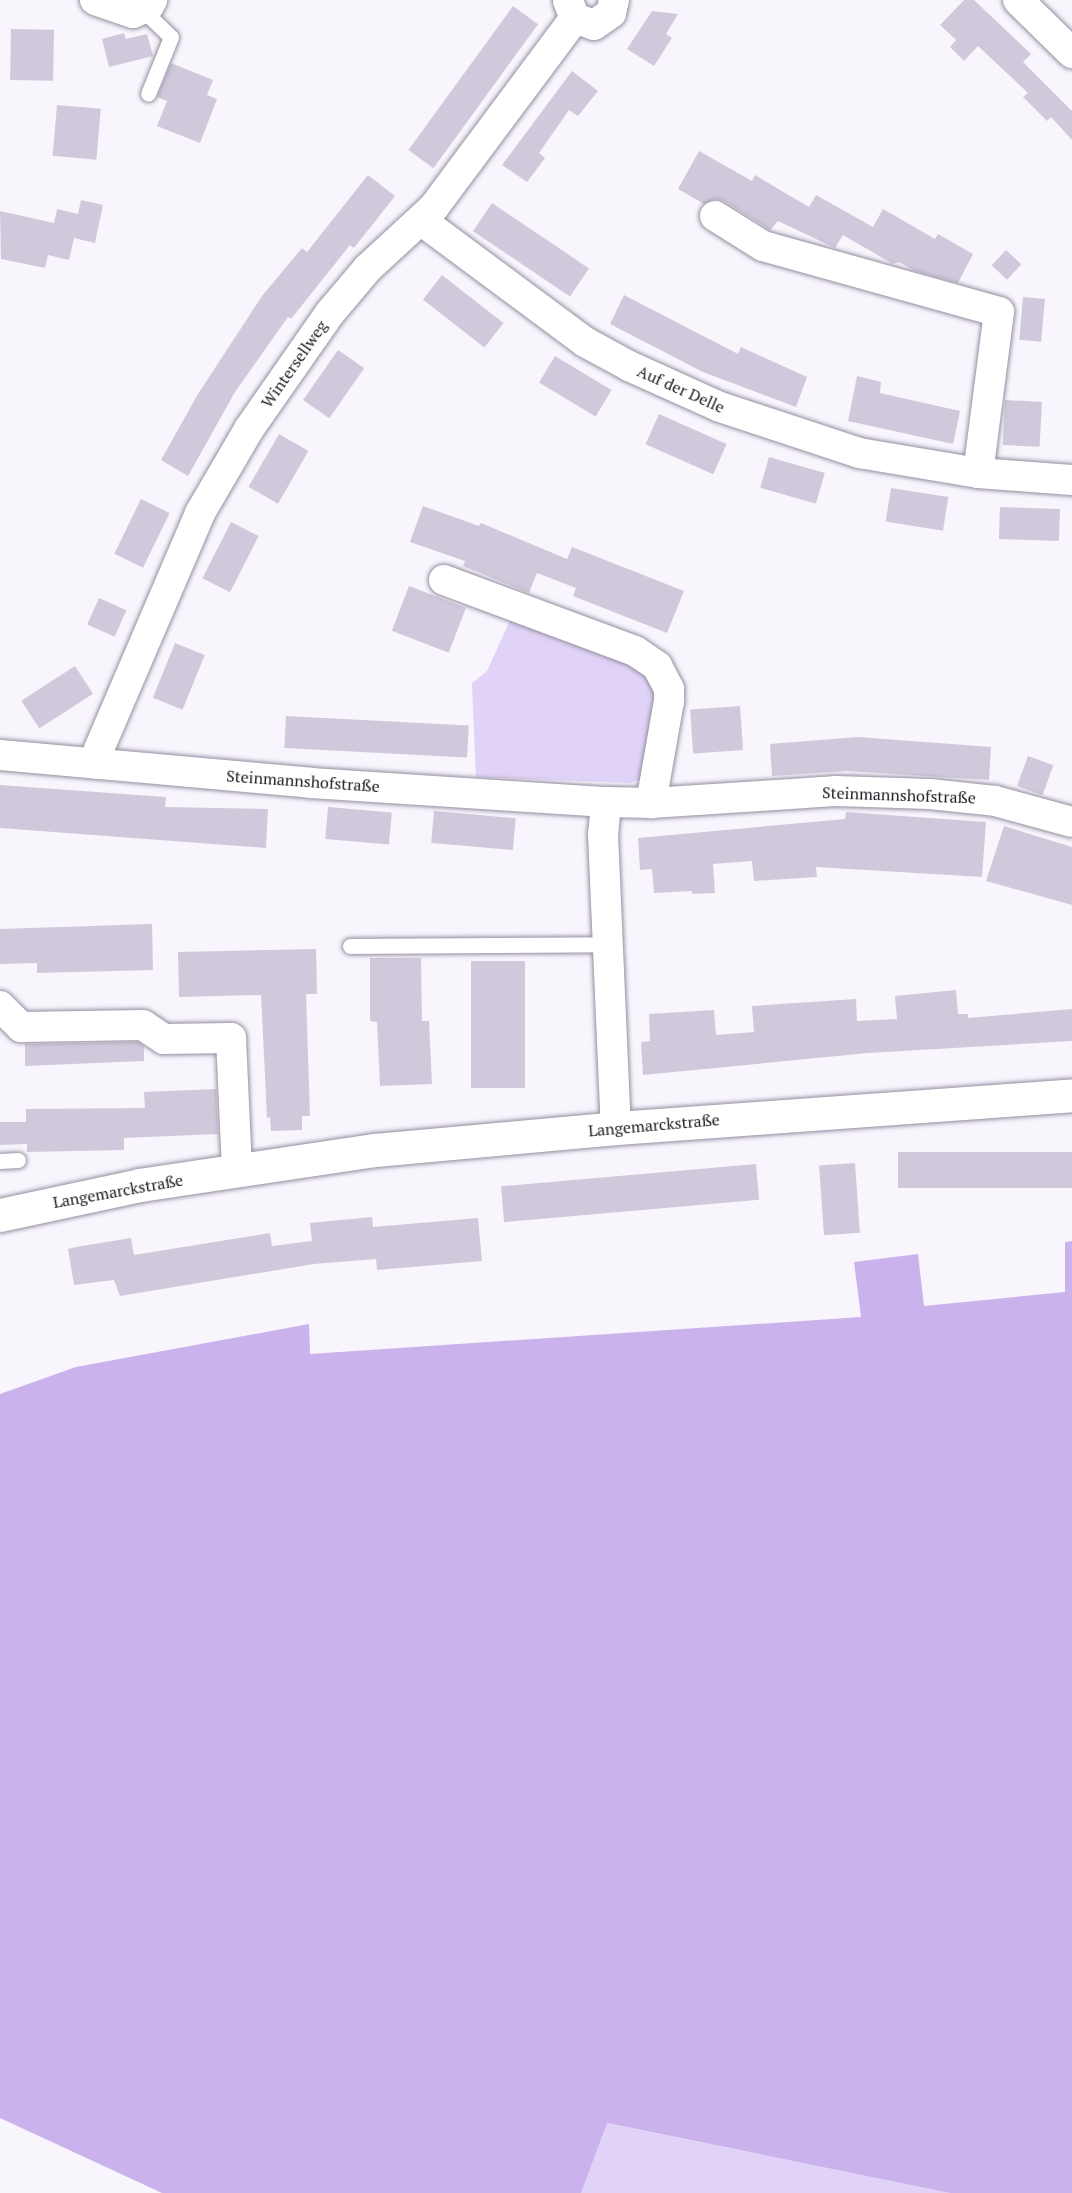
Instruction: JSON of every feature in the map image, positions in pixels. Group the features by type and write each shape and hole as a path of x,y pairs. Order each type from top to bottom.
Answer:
{"street":[{"path":"95,0 123,12 147,4"},
{"name":"Wintersellweg","path":"97,764 99,749 200,513 249,429 330,313 368,268 422,221 572,9 589,25 602,22 611,13 614,0"},
{"path":"1018,0 1072,53"},
{"path":"715,216 763,246 999,312 978,473"},
{"name":"Auf der Delle","path":"422,221 585,342 676,389 821,443 978,473 1072,480"},
{"path":"444,580 635,651 657,666 669,688 669,701 651,803"},
{"name":"Steinmannshofstraße","path":"0,755 310,783 527,795 606,802 651,803 835,790 892,792 994,801 1072,822"},
{"path":"606,802 603,834 616,1128"},
{"path":"0,1006 21,1027 143,1025 164,1039 231,1038 237,1171"},
{"name":"Langemarckstraße","path":"0,1215 140,1185 375,1150 616,1128 1072,1095"}],"lane":[{"path":"147,4 171,37 148,94"},
{"path":"350,946 607,944"},
{"path":"0,1161 18,1160"}],"shaded area":[{"path":"512,616 646,668 661,698 642,779 630,783 476,777 472,683 487,671"},
{"path":"1072,1241 1072,2193 950,2193 607,2123 581,2193 162,2193 0,2118 0,1394 76,1367 309,1324 310,1354 861,1317 854,1262 918,1254 924,1306 1065,1292 1065,1242"},
{"path":"606,2123 950,2193 581,2193"}],"building":[{"path":"964,0 974,0 1031,54 1023,62 1072,111 1072,140 1051,117 1047,121 1023,97 1028,93 978,46 964,61 950,47 956,40 940,25"},
{"path":"513,6 538,24 433,168 408,150"},
{"path":"652,11 678,14 666,34 672,38 654,66 627,49"},
{"path":"11,29 54,30 53,81 10,80"},
{"path":"124,33 126,39 147,34 153,56 109,67 102,39"},
{"path":"171,63 213,80 207,95 217,99 200,143 157,126 167,101 157,97"},
{"path":"572,71 598,91 578,116 569,110 539,153 545,158 527,182 502,165"},
{"path":"57,105 101,109 96,160 53,156"},
{"path":"699,151 752,181 755,175 809,207 816,195 873,227 883,209 935,239 938,234 973,254 958,283 915,271 899,262 893,264 843,235 835,248 778,221 770,230 724,201 715,199 704,204 678,189"},
{"path":"368,175 395,196 354,248 350,245 291,319 288,317 235,392 188,476 161,460 198,394 262,296 302,248 307,252"},
{"path":"81,200 103,205 95,243 74,238 69,260 48,255 45,268 1,259 0,211 54,223 57,209 78,214"},
{"path":"492,203 589,268 570,297 473,231"},
{"path":"1006,250 1021,264 1007,280 992,265"},
{"path":"442,275 503,323 484,347 423,299"},
{"path":"624,295 738,354 741,347 807,377 796,407 703,372 610,324"},
{"path":"1023,297 1045,299 1041,342 1019,340"},
{"path":"338,350 364,368 329,418 303,400"},
{"path":"555,356 612,390 596,417 539,383"},
{"path":"857,376 881,382 880,393 960,411 953,444 848,421"},
{"path":"1005,400 1042,402 1040,447 1003,445"},
{"path":"659,414 727,444 713,474 646,444"},
{"path":"279,434 308,451 278,504 248,487"},
{"path":"769,457 825,473 816,504 760,488"},
{"path":"891,488 948,497 943,531 886,522"},
{"path":"141,499 170,513 143,568 114,554"},
{"path":"423,506 479,526 481,523 567,559 572,547 684,591 667,633 573,596 576,588 537,573 529,593 463,566 465,561 410,542"},
{"path":"1000,507 1060,509 1059,541 999,539"},
{"path":"231,522 259,536 230,592 202,578"},
{"path":"409,586 466,608 449,653 392,631"},
{"path":"99,598 126,610 115,637 87,624"},
{"path":"175,643 205,655 183,710 153,698"},
{"path":"75,666 93,694 39,729 21,701"},
{"path":"740,706 743,750 693,753 690,709"},
{"path":"286,716 469,726 467,758 284,748"},
{"path":"858,737 991,747 989,780 847,771 772,776 770,744"},
{"path":"1028,756 1053,765 1042,795 1017,786"},
{"path":"0,785 166,797 165,807 268,809 266,848 0,828"},
{"path":"328,807 392,813 389,844 325,839"},
{"path":"434,811 516,818 513,850 431,843"},
{"path":"846,812 986,822 982,877 816,867 817,877 754,881 752,861 713,864 715,893 692,894 692,891 654,893 652,869 640,870 638,838 845,819"},
{"path":"1004,826 1072,847 1072,905 986,881"},
{"path":"152,924 153,970 37,973 37,963 0,964 0,929"},
{"path":"316,949 317,994 306,994 310,1116 302,1116 302,1130 271,1131 270,1117 267,1118 261,995 179,997 178,952"},
{"path":"370,958 421,958 422,1021 429,1021 432,1084 380,1086 377,1022 370,1021"},
{"path":"471,961 525,961 525,1088 471,1088"},
{"path":"956,990 958,1014 968,1014 968,1018 1072,1009 1072,1041 868,1053 643,1075 641,1042 650,1041 649,1014 714,1010 716,1035 754,1032 752,1006 856,999 857,1021 897,1019 895,996"},
{"path":"138,1042 144,1046 144,1061 25,1066 25,1044"},
{"path":"216,1089 218,1134 124,1138 124,1150 27,1152 27,1144 0,1145 0,1122 26,1122 26,1109 145,1108 144,1092"},
{"path":"898,1152 1072,1152 1072,1188 898,1188"},
{"path":"855,1163 860,1233 824,1235 819,1166"},
{"path":"756,1164 759,1200 504,1222 501,1186"},
{"path":"372,1217 373,1227 478,1218 482,1261 377,1270 376,1259 314,1264 120,1296 114,1280 74,1285 68,1249 131,1238 134,1255 270,1233 272,1246 312,1241 310,1223"}]}
